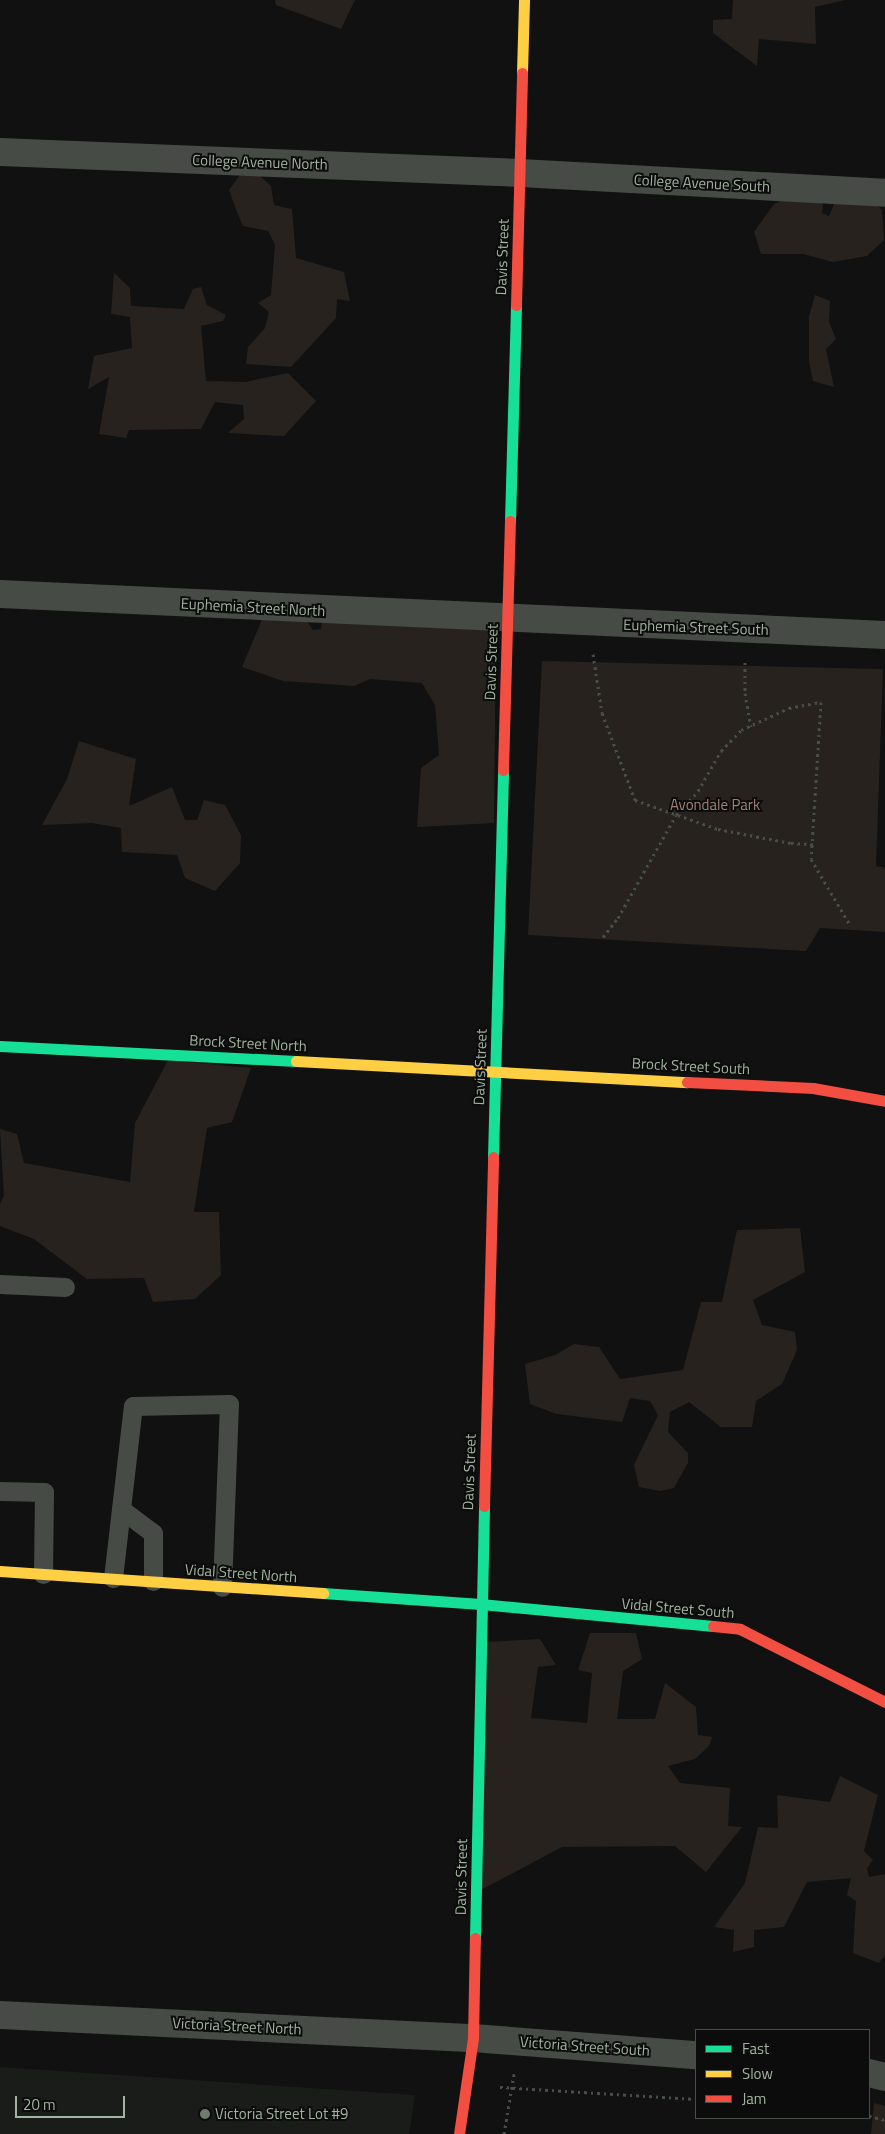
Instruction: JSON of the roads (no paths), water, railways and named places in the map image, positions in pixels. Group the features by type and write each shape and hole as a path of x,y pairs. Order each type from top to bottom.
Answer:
{"street":[{"name":"Davis Street","path":"459,2134 473,2038 481,1604 524,0"},
{"name":"College Avenue North","path":"0,152 520,173"},
{"name":"College Avenue South","path":"520,173 885,193"},
{"name":"Euphemia Street North","path":"0,594 507,620"},
{"name":"Euphemia Street South","path":"507,620 885,635"},
{"name":"Brock Street North","path":"0,1046 495,1070"},
{"name":"Brock Street South","path":"495,1070 813,1088 885,1101"},
{"name":"Vidal Street North","path":"0,1572 113,1578 481,1604"},
{"name":"Vidal Street South","path":"481,1604 740,1629 885,1702"},
{"name":"Victoria Street North","path":"0,2015 473,2038"},
{"name":"Victoria Street South","path":"473,2038 695,2054"},
{"path":"870,2073 885,2077"}],"lane":[{"path":"0,1284 65,1287"},
{"path":"113,1578 133,1406 229,1404 222,1586"},
{"path":"0,1491 44,1492 43,1574"},
{"path":"121,1508 153,1533 153,1581"}],"place":[{"name":"Victoria Street Lot #9","path":"205,2114"}],"park label":[{"name":"Avondale Park","path":"715,805"}]}
